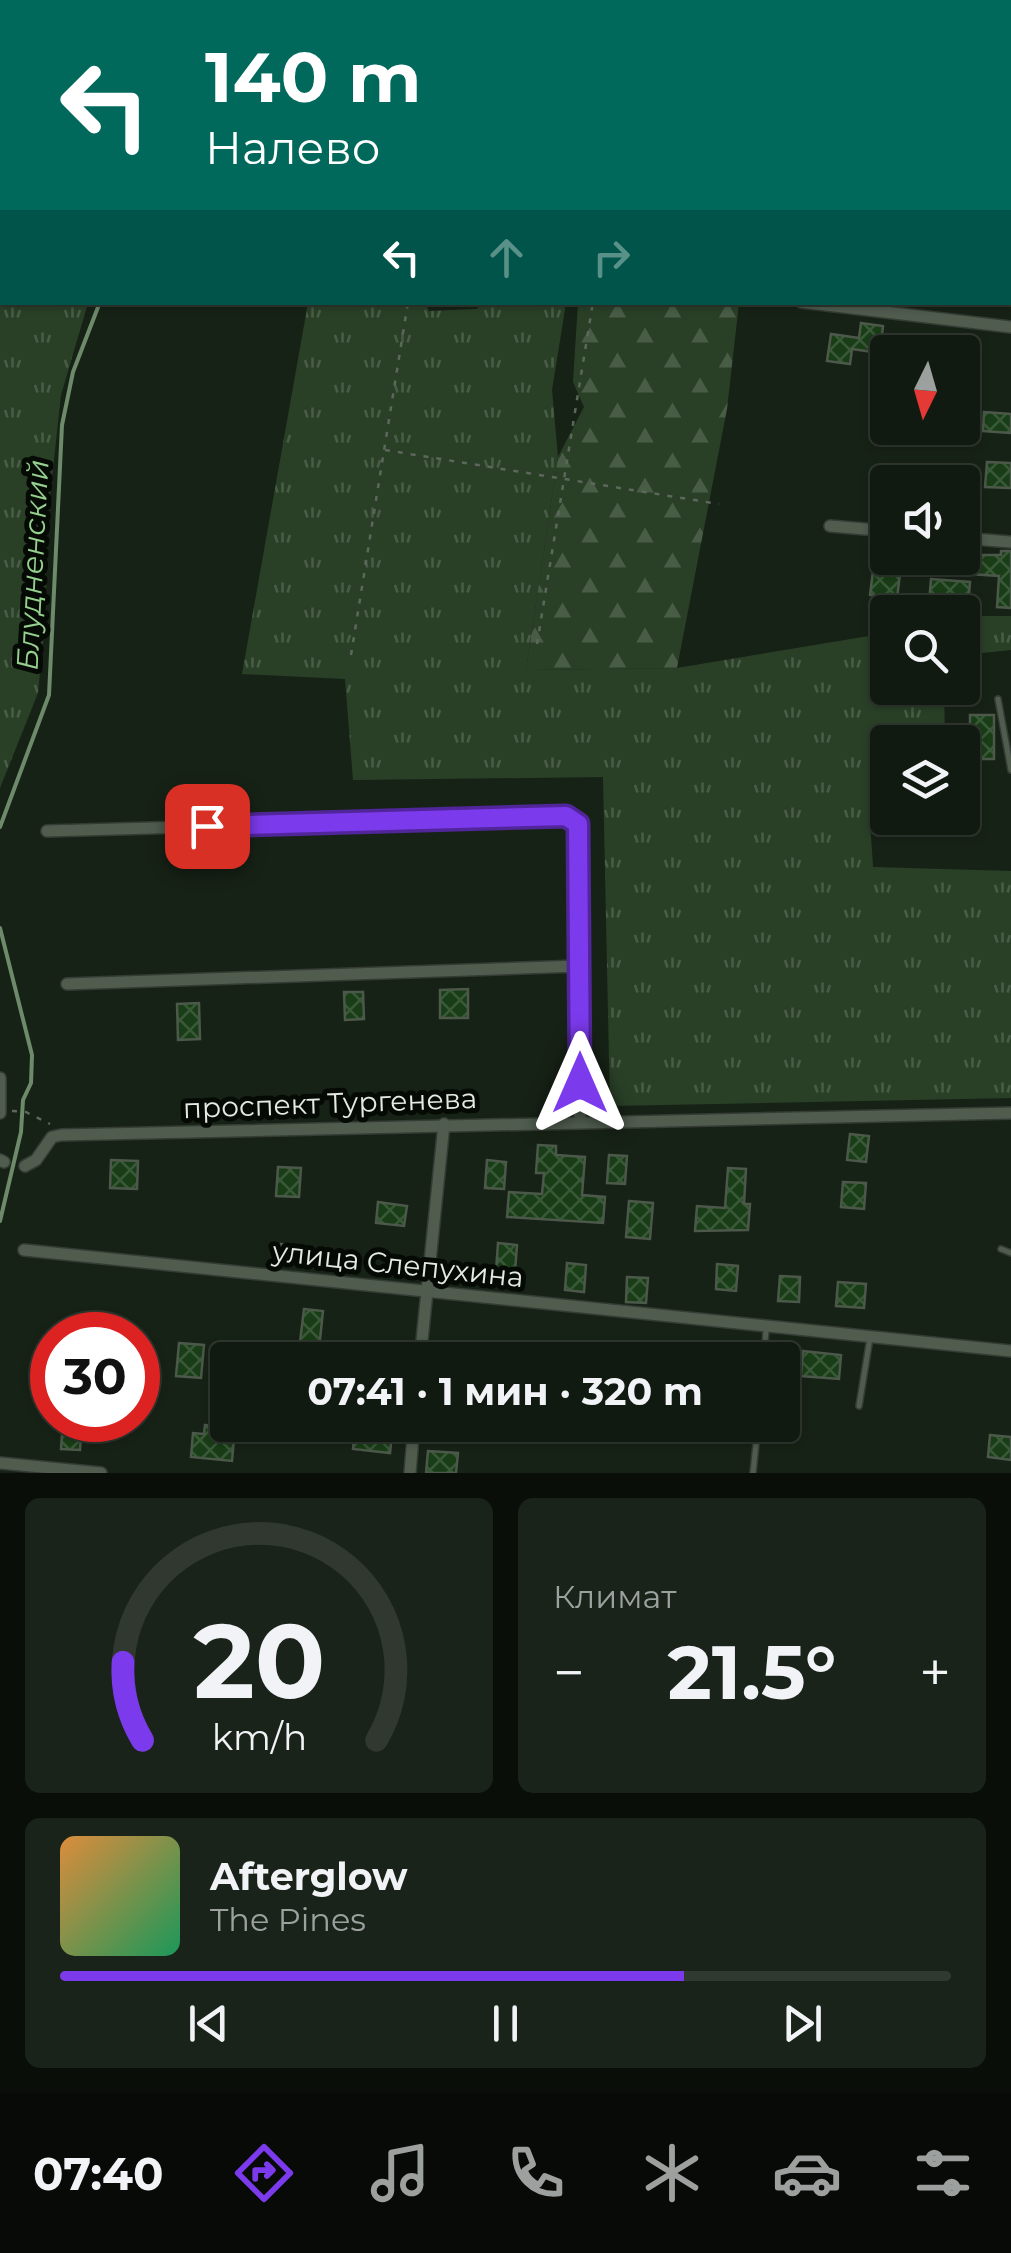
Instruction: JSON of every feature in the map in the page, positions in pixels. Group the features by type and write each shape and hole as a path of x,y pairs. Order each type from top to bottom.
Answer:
{"street":[{"path":"827,305 1011,326"},
{"path":"830,526 870,529"},
{"path":"980,539 1011,542"},
{"path":"47,831 566,816 578,824 580,1122"},
{"path":"67,984 579,966"},
{"path":"0,1078 0,1113"},
{"name":"проспект Тургенева","path":"52,1137 1011,1112"},
{"path":"422,1342 444,1124"},
{"path":"24,1166 36,1160 52,1137"},
{"name":"улица Слепухина","path":"24,1250 766,1329 1011,1351"},
{"path":"410,1473 413,1442"},
{"path":"0,1464 102,1473"}],"lane":[{"path":"998,699 1011,770"},
{"path":"1000,1249 1011,1253"},
{"path":"765,1342 766,1329"},
{"path":"859,1406 870,1338"},
{"path":"753,1473 756,1442"}],"path":[{"path":"351,655 408,305"},
{"path":"537,644 593,305"},
{"path":"384,450 719,504"},
{"path":"17,1111 50,1123 52,1137"}],"green space":[{"path":"0,305 87,305 61,395 44,551 47,599 38,693 0,788"},
{"path":"308,305 426,305 429,311 476,309 482,305 566,305 552,390 558,457 526,670 677,668 870,636 870,705 944,705 945,725 870,725 873,867 1011,871 1011,1098 610,1106 603,777 353,780 345,679 242,674"},
{"path":"578,305 739,305 727,409 677,668 526,670 558,457 584,407 573,382"},
{"path":"980,616 1011,616 1011,650 980,653"}],"building":[{"path":"861,323 883,326 882,335 870,335 870,352 852,349 850,364 827,361 831,334 859,338"},
{"path":"984,412 1011,414 1011,433 983,431"},
{"path":"987,462 1011,463 1011,488 985,487"},
{"path":"1001,551 1011,551 1011,608 997,607 999,576 980,575 980,555 1001,555"},
{"path":"872,575 900,575 897,595 870,595"},
{"path":"931,579 970,582 969,595 930,595"},
{"path":"970,715 994,715 994,759 980,759 980,725 970,725"},
{"path":"468,989 468,1018 440,1018 440,990"},
{"path":"344,992 363,992 364,1019 345,1020"},
{"path":"199,1003 200,1039 178,1040 177,1004"},
{"path":"850,1134 869,1136 866,1162 847,1160"},
{"path":"538,1145 556,1146 556,1155 585,1157 582,1195 605,1197 603,1223 507,1217 509,1192 542,1194 544,1173 536,1173"},
{"path":"609,1155 627,1156 625,1184 607,1183"},
{"path":"111,1160 138,1161 137,1189 110,1188"},
{"path":"487,1160 506,1162 504,1189 485,1188"},
{"path":"278,1167 301,1168 299,1197 276,1196"},
{"path":"728,1168 746,1169 744,1204 750,1204 748,1230 695,1231 697,1206 725,1208"},
{"path":"843,1182 866,1183 864,1209 841,1207"},
{"path":"629,1201 653,1203 650,1239 626,1237"},
{"path":"378,1202 407,1206 404,1226 376,1223"},
{"path":"498,1243 517,1245 515,1272 496,1271"},
{"path":"281,1244 312,1248 310,1266 279,1262"},
{"path":"567,1263 586,1265 584,1292 565,1290"},
{"path":"717,1264 738,1266 736,1291 716,1289"},
{"path":"780,1276 800,1277 799,1302 778,1301"},
{"path":"627,1277 648,1278 646,1303 626,1302"},
{"path":"838,1282 866,1284 864,1308 836,1306"},
{"path":"304,1309 323,1311 320,1342 300,1342"},
{"path":"179,1343 204,1345 201,1378 176,1376"},
{"path":"803,1351 841,1355 839,1379 801,1376"},
{"path":"205,1425 210,1426 210,1442 234,1442 232,1461 191,1457 193,1433 204,1434"},
{"path":"990,1435 1011,1437 1011,1460 988,1457"},
{"path":"61,1442 81,1442 80,1450 61,1449"},
{"path":"354,1442 391,1442 390,1453 353,1449"},
{"path":"428,1451 458,1453 456,1473 426,1473"}],"waterway":[{"name":"Блудненский","path":"0,827 49,695 62,425 73,372 99,305"},
{"name":"Блудненский","path":"0,928 32,1055 31,1083 23,1100 21,1132 0,1221"}],"route":[{"path":"207,826 566,816 578,824 580,1083"}]}
